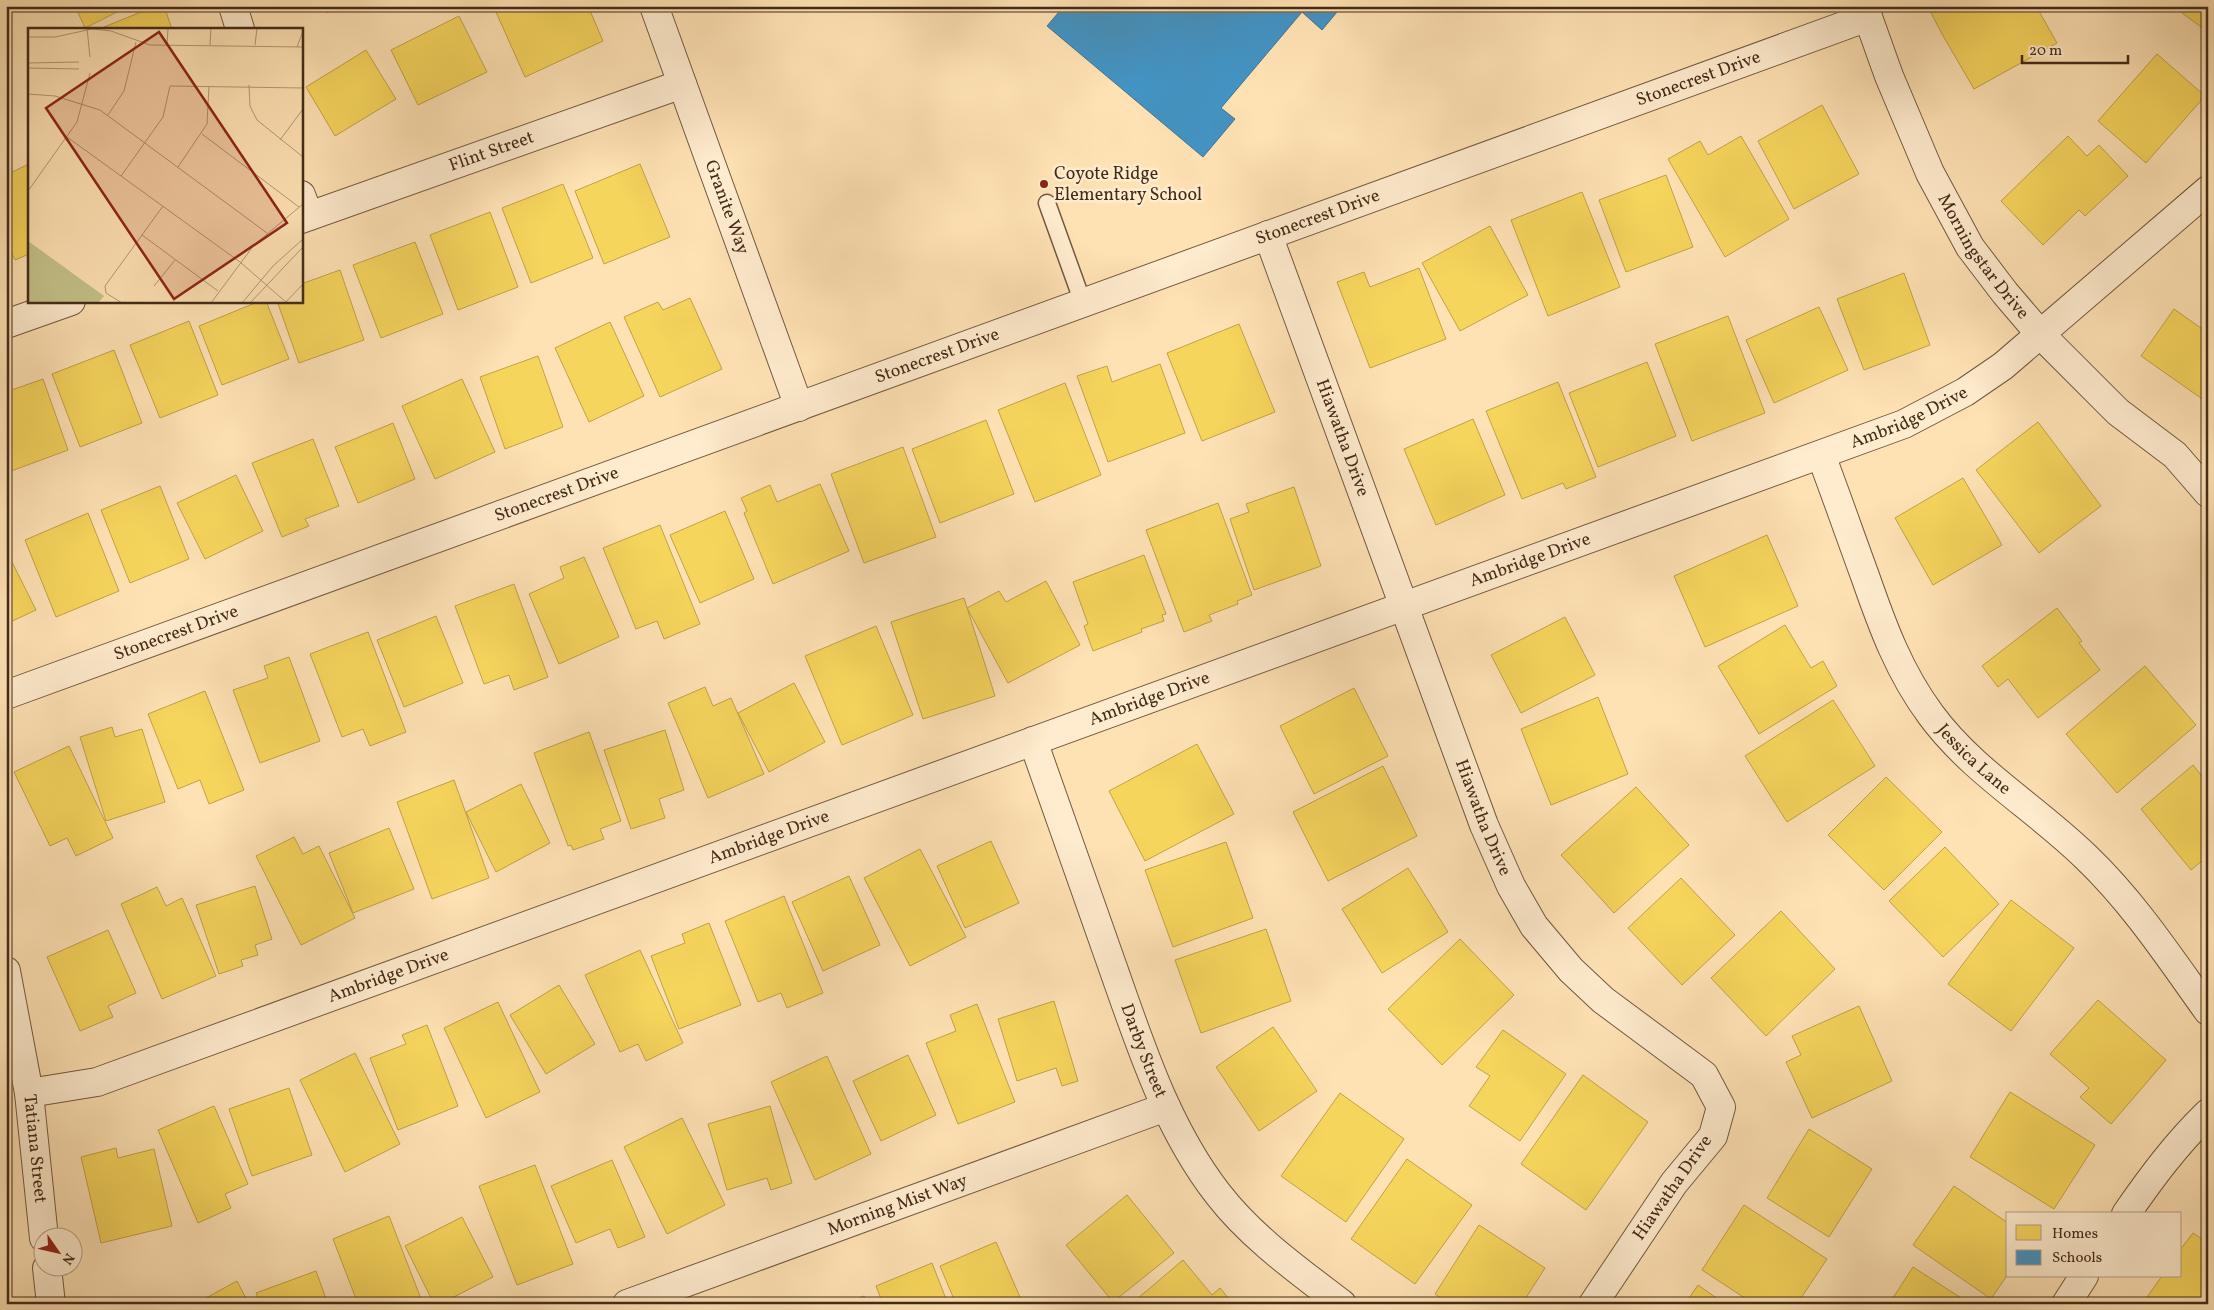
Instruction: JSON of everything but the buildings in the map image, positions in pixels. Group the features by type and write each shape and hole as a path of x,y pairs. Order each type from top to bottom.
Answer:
{"street":[{"path":"233,6 240,28"},
{"name":"Granite Way","path":"654,6 799,407"},
{"name":"Stonecrest Drive","path":"6,695 1268,236 1866,12"},
{"name":"Morningstar Drive","path":"1866,12 1889,76 1930,172 1966,239 2005,293 2040,334 2118,412 2175,455 2208,492"},
{"name":"Flint Street","path":"304,210 682,84"},
{"name":"Ambridge Drive","path":"29,1094 97,1082 1904,424 1965,392 2004,366 2208,190"},
{"name":"Hiawatha Drive","path":"1268,236 1484,825 1511,886 1534,926 1571,970 1604,1000 1704,1075 1721,1107 1712,1136 1674,1182 1593,1304"},
{"path":"6,324 68,302"},
{"name":"Jessica Lane","path":"1821,455 1887,637 1905,676 1931,715 1957,746 1978,766 2086,857 2136,912 2208,1011"},
{"name":"Morningstar Drive","path":"2175,455 2208,465"},
{"name":"Darby Street","path":"1034,741 1144,1056 1166,1107 1189,1151 1218,1195 1255,1234 1292,1267 1342,1304"},
{"name":"Tatiana Street","path":"6,971 29,1094 43,1228"},
{"name":"Morning Mist Way","path":"627,1304 1166,1107"},
{"path":"2127,1212 2155,1172 2183,1138 2208,1113"},
{"path":"48,1278 51,1304"},
{"path":"2066,1304 2083,1278"}],"lane":[{"path":"1047,203 1083,303"}],"place":[{"name":"Coyote Ridge Elementary School","path":"1044,184"}]}
